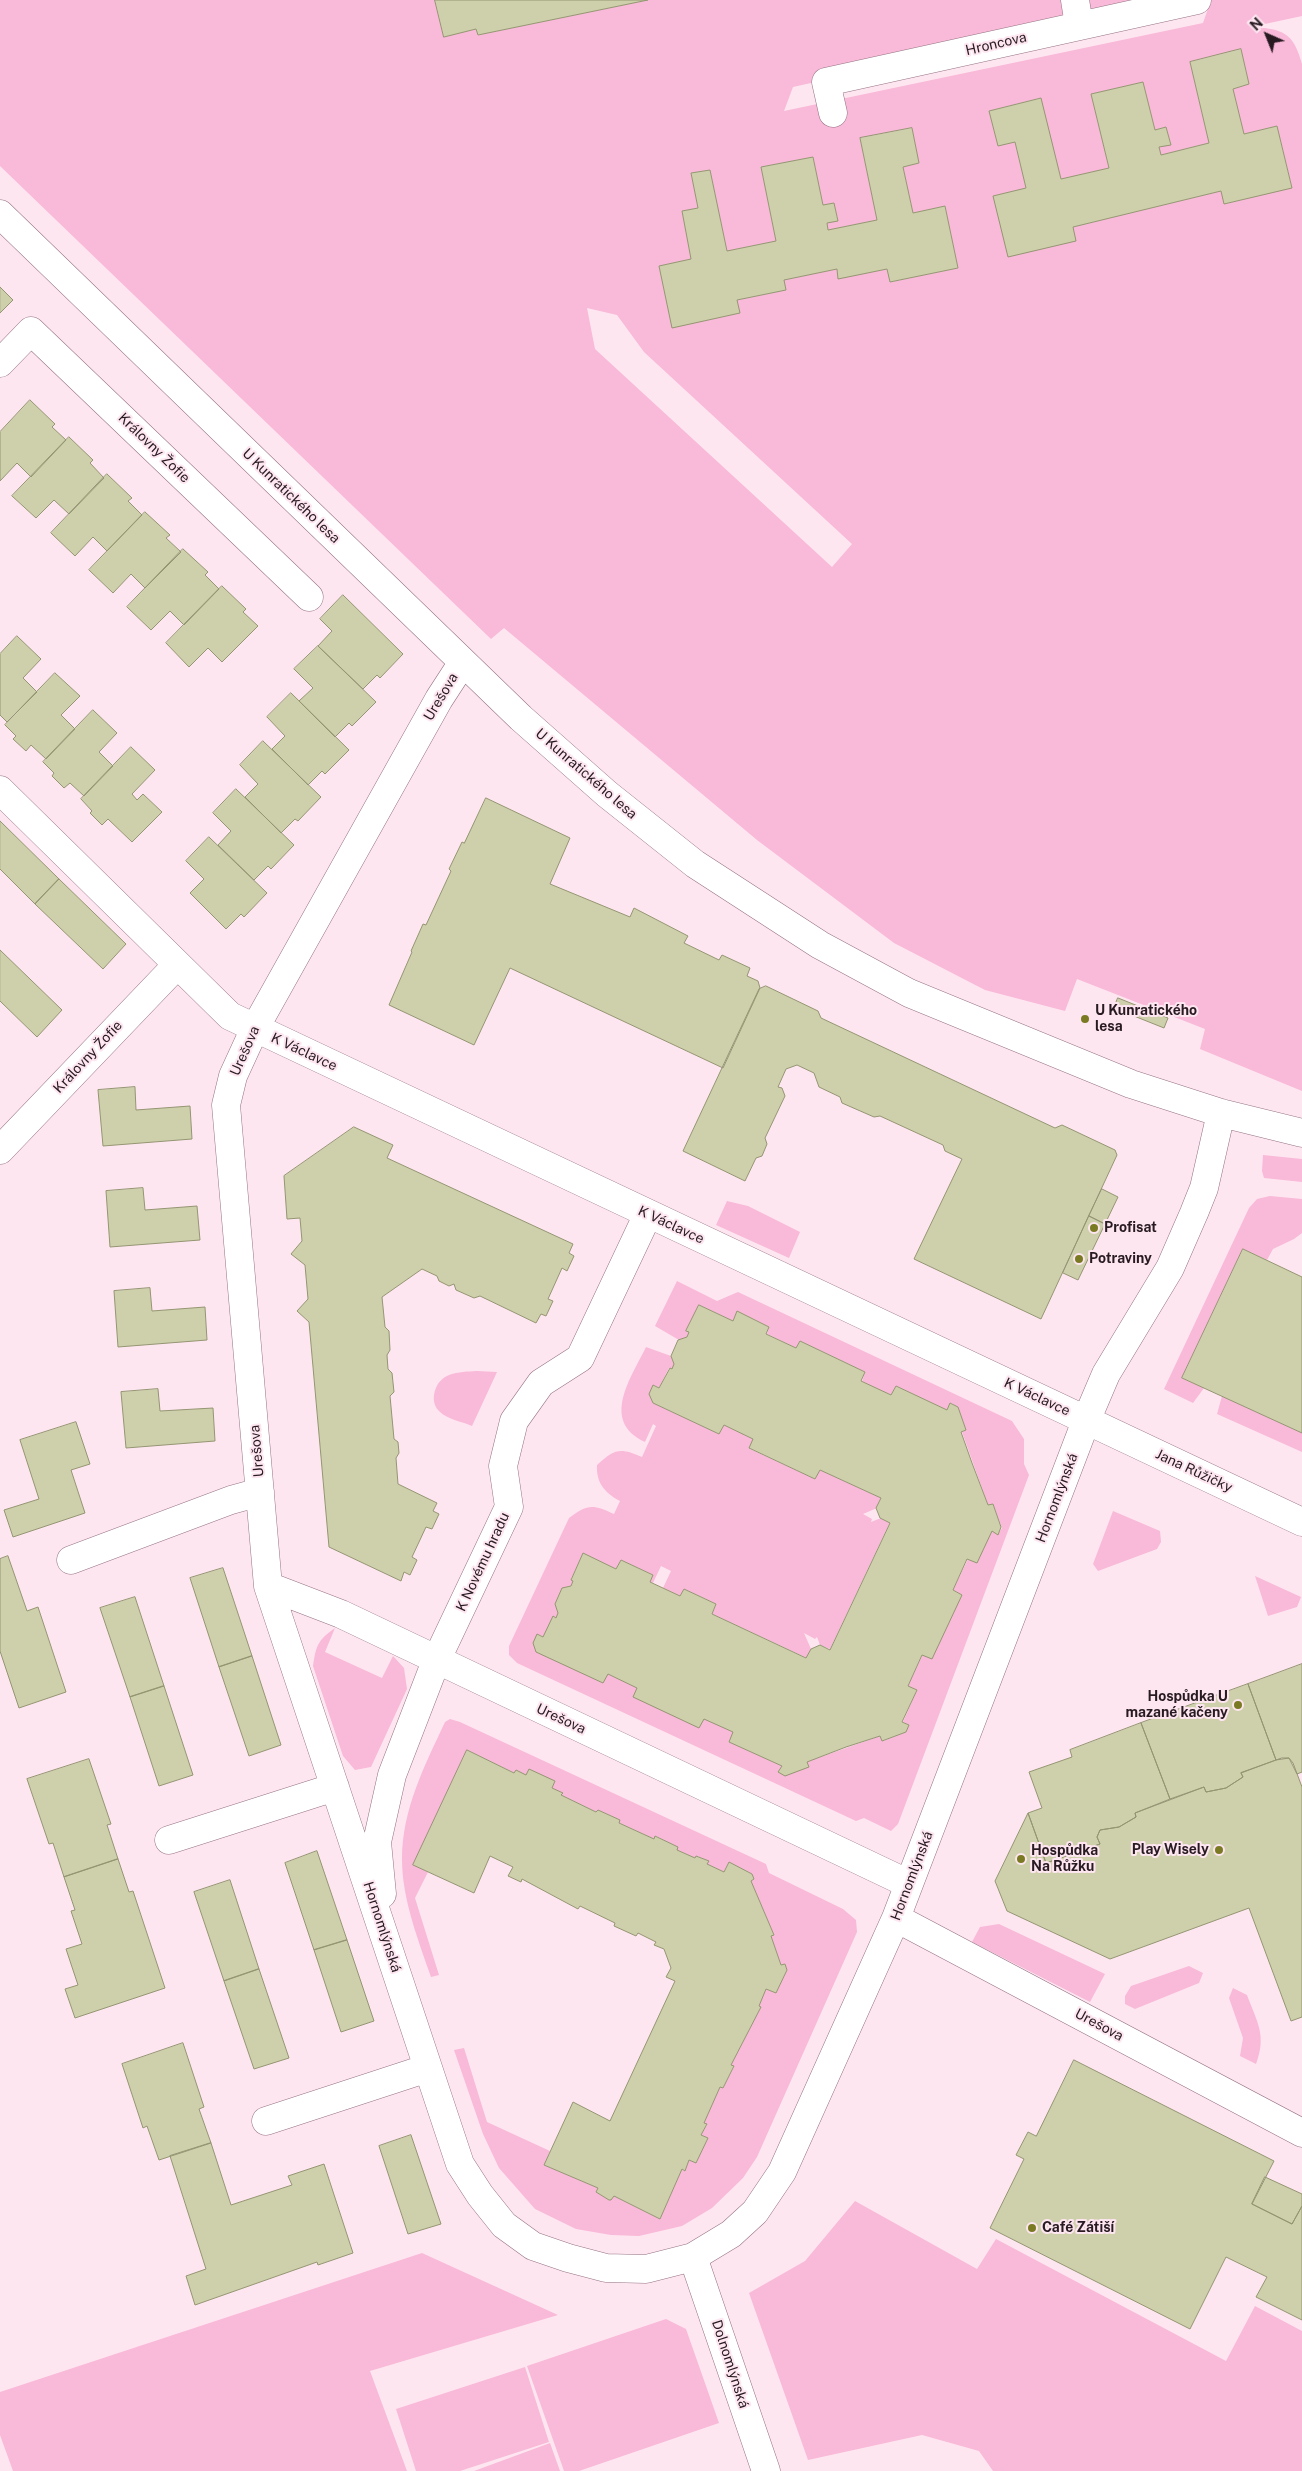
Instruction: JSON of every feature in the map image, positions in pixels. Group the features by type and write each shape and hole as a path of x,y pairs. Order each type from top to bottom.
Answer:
{"street":[{"name":"Hroncova","path":"833,113 826,82 1077,13 1197,0"},
{"name":"U Kunratického lesa","path":"0,214 521,718 607,794 695,864 820,945 910,993 1131,1084 1222,1113 1302,1133"},
{"name":"Královny Žofie","path":"0,363 32,331 309,597"},
{"name":"Urešova","path":"463,662 439,699 255,1028 233,1076 226,1105 268,1586 341,1614 436,1661 909,1884"},
{"path":"0,790 230,1016 255,1028"},
{"name":"Královny Žofie","path":"0,1150 177,965"},
{"name":"K Václavce","path":"255,1028 1086,1421"},
{"name":"Hornomlýnská","path":"268,1586 460,2164 480,2195 504,2225 533,2246 606,2268 646,2269 693,2257 731,2234 755,2212 782,2172 896,1918 1086,1421 1106,1374 1170,1268 1204,1188 1222,1113"},
{"name":"K Novému hradu","path":"386,1941 377,1842 392,1775 436,1661 509,1507 503,1466 514,1421 541,1383 580,1358 648,1214"},
{"name":"Jana Růžičky","path":"1086,1421 1302,1522"},
{"name":"Urešova","path":"71,1560 231,1500 260,1492"},
{"path":"169,1840 335,1787"},
{"name":"Urešova","path":"896,1918 1302,2133"},
{"path":"266,2121 428,2068"},
{"name":"Dolnomlýnská","path":"693,2257 766,2471"}],"shaded area":[{"path":"0,0 435,0 444,36 476,29 478,35 648,0 1184,0 793,87 784,111 1203,23 1211,0 1302,0 1302,16 1251,27 1271,29 1285,34 1295,45 1302,64 1302,1091 1200,1049 1205,1029 1077,979 1065,1011 985,990 894,943 757,840 504,628 491,639 0,166","holes":["1241,49 1249,84 1233,89 1244,134 1277,126 1292,187 1225,204 1221,191 1073,227 993,196 1026,188 1015,142 998,146 989,111 1040,98 1061,179 1109,168 1091,94 1143,82 1155,130 1166,127 1171,144 1159,147 1161,155 1209,143 1190,62","912,128 919,163 903,167 913,213 945,206 958,268 891,282 887,269 838,278 837,269 784,280 786,290 737,300 740,313 672,327 659,266 691,259 682,211 698,208 691,173 710,170 727,251 776,241 761,167 813,157 823,205 834,203 838,220 827,223 828,230 877,220 860,138","587,308 617,315 644,352 852,544 832,567 595,349"]},
{"path":"1263,1155 1302,1159 1302,1182 1264,1178 1262,1171"},
{"path":"1270,1196 1302,1199 1302,1233 1273,1249 1267,1260 1243,1249 1182,1378 1204,1388 1193,1403 1164,1389 1249,1208 1257,1199"},
{"path":"727,1201 748,1206 800,1232 789,1258 716,1225"},
{"path":"677,1281 717,1301 738,1292 1012,1421 1024,1439 1024,1464 1029,1475 898,1824 891,1831 864,1818 856,1821 517,1663 509,1655 509,1646 569,1518 581,1510 590,1507 601,1508 614,1514 620,1501 602,1487 598,1477 597,1465 618,1451 642,1457 656,1426 653,1424 645,1442 632,1433 624,1423 622,1411 627,1385 646,1347 671,1356 675,1365 673,1369 669,1368 659,1388 654,1385 650,1394 653,1403 719,1434 724,1425 754,1439 750,1449 815,1479 820,1470 881,1498 877,1508 863,1514 872,1519 871,1522 881,1518 890,1522 830,1649 820,1645 817,1637 815,1639 804,1633 811,1649 807,1658 712,1614 716,1604 684,1589 680,1596 663,1588 671,1571 661,1566 653,1583 650,1582 653,1575 621,1560 616,1569 583,1554 571,1579 573,1581 571,1586 562,1589 555,1604 559,1613 556,1618 554,1617 544,1637 537,1634 608,1674 734,1732 729,1742 782,1766 778,1772 880,1736 883,1741 906,1732 909,1725 903,1722 917,1690 908,1686 923,1654 962,1595 953,1590 968,1559 992,1531 998,1534 1002,1528 993,1504 988,1505 962,1432 966,1430 958,1407 951,1403 947,1410 896,1386 891,1395 862,1382 865,1372 800,1341 796,1348 767,1334 769,1327 737,1312 733,1321 699,1305 687,1337 679,1340 655,1326"},
{"path":"497,1372 472,1426 443,1414 438,1410 434,1397 436,1387 444,1378 456,1373"},
{"path":"1222,1396 1302,1433 1302,1452 1217,1414"},
{"path":"1113,1511 1160,1531 1161,1542 1157,1549 1098,1571 1093,1564"},
{"path":"1255,1576 1301,1597 1297,1607 1268,1616"},
{"path":"335,1628 325,1652 382,1678 393,1656 404,1668 407,1689 371,1767 355,1770 343,1756 313,1666 315,1653 321,1640"},
{"path":"450,1719 766,1864 769,1873 843,1909 856,1920 857,1932 757,2157 743,2178 712,2208 682,2226 639,2236 611,2235 576,2229 535,2209 499,2168 483,2134 454,2050 464,2048 487,2122 550,2151 544,2165 598,2188 596,2192 610,2200 614,2196 660,2219 682,2169 685,2171 689,2160 696,2163 708,2138 701,2135 707,2125 704,2123 720,2087 723,2088 734,2067 731,2065 761,2007 759,2006 766,1989 776,1993 787,1970 785,1964 781,1965 771,1936 774,1935 751,1881 754,1879 752,1874 729,1863 724,1872 707,1864 708,1861 697,1856 695,1858 677,1850 677,1847 656,1836 654,1839 619,1823 620,1820 598,1810 596,1812 561,1795 562,1793 552,1788 555,1781 514,1773 467,1750 414,1865 428,1872 415,1898 439,1975 431,1977 408,1904 403,1874 403,1841 410,1805 416,1788 445,1722"},
{"path":"999,1924 1105,1974 1090,2002 972,1942 980,1927"},
{"path":"1189,1966 1203,1973 1199,1983 1135,2009 1125,2004 1125,1996 1131,1986"},
{"path":"1233,1988 1247,1995 1257,2021 1261,2045 1256,2064 1240,2056 1243,2038 1229,1998"},
{"path":"855,2201 977,2269 996,2239 1226,2361 1255,2306 1302,2331 1302,2471 993,2471 979,2451 922,2435 808,2460 749,2293 805,2261"},
{"path":"422,2253 558,2315 370,2371 407,2471 13,2471 0,2435 0,2392"},
{"path":"666,2319 686,2329 719,2423 579,2471 564,2471 527,2366"},
{"path":"525,2367 549,2442 460,2471 416,2471 396,2409"},
{"path":"550,2443 560,2471 474,2471"}],"building":[{"path":"435,0 648,0 478,35 476,29 444,37"},
{"path":"1241,49 1249,84 1233,89 1244,134 1277,126 1292,188 1224,204 1221,191 1073,227 1076,241 1008,257 993,196 1026,188 1015,142 998,146 989,111 1041,98 1061,179 1109,168 1091,94 1143,82 1155,130 1166,127 1171,145 1159,147 1161,155 1209,143 1190,62"},
{"path":"912,128 919,163 903,167 913,213 945,206 958,268 890,282 887,269 838,279 837,269 784,280 786,290 737,300 740,313 672,328 659,266 691,259 682,211 698,208 691,173 710,170 727,251 776,241 761,167 813,157 823,205 834,203 838,221 827,223 828,230 877,220 860,138"},
{"path":"0,287 13,300 0,313"},
{"path":"30,400 55,424 52,427 66,440 31,477 17,463 0,481 0,432"},
{"path":"69,437 93,460 90,463 104,478 69,514 54,500 36,518 12,496"},
{"path":"107,474 132,498 128,501 142,515 107,551 93,537 75,556 51,533"},
{"path":"145,512 170,535 166,538 181,552 145,588 131,574 113,593 89,570"},
{"path":"183,549 208,572 205,575 219,589 184,625 170,611 151,630 127,607"},
{"path":"222,586 246,609 243,612 258,626 222,662 208,648 189,667 166,643"},
{"path":"343,595 403,654 380,678 377,675 363,689 318,646 332,631 320,619"},
{"path":"17,636 41,659 23,678 37,692 7,722 0,715 0,654"},
{"path":"318,646 376,702 352,726 349,723 335,737 299,701 313,688 294,669"},
{"path":"55,673 80,696 61,715 75,729 46,759 31,745 26,751 13,739 16,736 5,725"},
{"path":"291,693 349,750 325,774 322,771 308,785 272,749 285,736 267,717"},
{"path":"93,710 117,733 99,752 113,766 84,796 70,783 64,788 52,776 54,773 43,762"},
{"path":"263,741 321,797 298,821 295,819 281,833 245,797 258,784 240,765"},
{"path":"131,747 155,770 132,794 137,800 143,794 162,812 132,842 108,819 102,825 90,813 92,811 81,799"},
{"path":"236,789 294,845 271,869 268,866 254,880 218,845 231,831 213,813"},
{"path":"486,798 570,838 550,884 630,917 634,908 688,936 684,943 719,960 722,955 750,968 747,976 758,981 760,988 723,1068 510,968 474,1045 389,1005 423,924 426,925 451,871 449,869"},
{"path":"0,821 59,879 35,904 0,869"},
{"path":"209,837 267,893 244,917 241,914 226,929 190,893 204,879 186,861"},
{"path":"59,879 126,944 103,969 35,904"},
{"path":"0,950 62,1010 37,1037 0,1001"},
{"path":"766,986 818,1011 821,1018 1055,1128 1062,1125 1115,1150 1117,1155 1041,1319 914,1259 962,1159 945,1151 943,1145 880,1116 874,1117 842,1103 840,1097 819,1087 814,1073 797,1065 786,1069 778,1087 782,1088 785,1096 765,1138 767,1144 762,1156 756,1158 745,1181 683,1151 759,989"},
{"path":"1118,998 1168,1018 1164,1028 1114,1008"},
{"path":"135,1087 136,1110 190,1106 192,1139 103,1146 98,1090"},
{"path":"354,1127 393,1145 387,1158 573,1244 569,1253 574,1256 567,1271 562,1268 548,1299 553,1301 546,1316 541,1314 536,1323 480,1296 474,1298 456,1290 454,1284 449,1286 439,1281 437,1276 422,1269 382,1297 385,1327 389,1331 390,1350 387,1355 388,1369 392,1373 394,1392 390,1396 394,1439 398,1442 399,1453 396,1458 398,1484 437,1503 433,1511 439,1514 432,1529 426,1527 412,1557 417,1560 410,1575 404,1572 401,1581 329,1547 309,1322 297,1311 308,1299 305,1265 291,1254 302,1241 300,1218 287,1219 284,1176"},
{"path":"143,1188 145,1210 197,1206 200,1240 110,1247 106,1191"},
{"path":"1102,1189 1118,1197 1105,1224 1089,1216"},
{"path":"1089,1216 1105,1224 1078,1280 1063,1273"},
{"path":"1243,1249 1302,1277 1302,1433 1182,1378"},
{"path":"150,1288 152,1311 205,1307 207,1340 118,1347 114,1291"},
{"path":"699,1305 733,1321 737,1311 769,1327 766,1334 796,1348 800,1341 865,1372 861,1381 891,1395 896,1386 947,1410 950,1403 958,1407 966,1430 961,1432 972,1463 988,1505 993,1504 1001,1527 998,1535 992,1531 977,1563 967,1559 953,1590 962,1595 932,1659 922,1655 908,1686 917,1690 902,1722 909,1725 906,1732 882,1741 880,1736 846,1747 807,1762 809,1767 785,1776 778,1772 782,1766 729,1742 733,1732 704,1719 699,1728 633,1697 637,1688 608,1674 603,1683 536,1652 533,1643 537,1634 543,1637 553,1616 556,1618 558,1613 555,1604 562,1588 571,1586 573,1581 571,1580 583,1553 616,1569 621,1560 653,1575 650,1582 680,1596 684,1589 716,1604 712,1614 806,1658 811,1649 820,1645 830,1650 890,1523 880,1518 876,1508 881,1498 820,1470 815,1479 749,1448 753,1439 724,1425 719,1434 653,1403 649,1394 653,1385 659,1388 670,1368 672,1369 674,1364 671,1356 678,1340 687,1337 689,1332 686,1331"},
{"path":"158,1389 160,1411 213,1408 215,1441 126,1448 121,1392"},
{"path":"76,1422 90,1464 71,1470 85,1513 13,1537 4,1510 39,1499 20,1440"},
{"path":"8,1556 27,1611 38,1607 66,1692 19,1708 0,1651 0,1559"},
{"path":"223,1568 252,1656 219,1667 190,1578"},
{"path":"135,1597 164,1686 130,1697 100,1608"},
{"path":"252,1656 281,1745 249,1756 219,1667"},
{"path":"1302,1664 1302,1772 1297,1774 1289,1758 1276,1760 1248,1684"},
{"path":"1248,1684 1276,1760 1241,1773 1243,1777 1226,1788 1206,1792 1204,1787 1170,1799 1141,1723"},
{"path":"164,1686 193,1775 159,1786 130,1697"},
{"path":"1141,1723 1170,1799 1135,1813 1136,1817 1119,1827 1100,1830 1097,1837 1100,1844 1046,1863 1028,1813 1042,1808 1029,1772 1072,1757 1070,1750"},
{"path":"467,1750 514,1773 516,1770 526,1775 529,1769 555,1781 552,1788 563,1793 561,1795 596,1812 598,1810 620,1820 619,1823 654,1839 655,1836 678,1847 677,1850 695,1858 696,1856 709,1861 707,1864 724,1872 729,1862 752,1874 754,1879 751,1881 774,1935 771,1936 781,1965 785,1964 787,1970 776,1993 766,1989 759,2006 761,2007 731,2065 734,2066 723,2088 720,2087 704,2123 707,2124 701,2135 708,2138 696,2163 689,2160 685,2171 682,2169 660,2219 614,2196 609,2200 596,2192 598,2188 544,2165 573,2102 610,2121 675,1981 666,1977 671,1968 664,1949 654,1945 656,1942 638,1933 636,1936 614,1926 615,1923 580,1906 578,1909 522,1879 521,1882 508,1876 513,1867 490,1856 474,1893 413,1865"},
{"path":"1282,1758 1289,1758 1293,1763 1302,1787 1302,2017 1291,2021 1249,1908 1110,1959 1007,1911 995,1881 1028,1813 1046,1863 1100,1844 1097,1837 1100,1830 1119,1827 1136,1817 1135,1813 1204,1787 1206,1792 1226,1788 1243,1777 1241,1773"},
{"path":"89,1759 111,1824 107,1825 118,1859 64,1877 53,1843 49,1844 27,1779"},
{"path":"317,1851 347,1940 314,1950 285,1863"},
{"path":"118,1859 129,1892 133,1891 165,1988 75,2018 65,1989 78,1985 66,1949 82,1944 71,1911 75,1910 64,1877"},
{"path":"230,1880 259,1969 224,1981 194,1892"},
{"path":"347,1940 374,2021 341,2032 314,1950"},
{"path":"259,1969 289,2058 254,2069 224,1981"},
{"path":"183,2043 204,2107 199,2109 211,2143 159,2160 147,2126 143,2128 122,2064"},
{"path":"1074,2060 1274,2161 1252,2204 1292,2224 1302,2206 1302,2320 1256,2297 1267,2277 1226,2257 1190,2329 990,2228 1024,2159 1016,2155 1028,2132 1036,2136"},
{"path":"411,2135 441,2224 408,2234 379,2146"},
{"path":"211,2143 231,2205 292,2185 288,2176 324,2164 353,2253 318,2265 317,2262 195,2305 186,2276 206,2269 170,2156"},
{"path":"1265,2177 1302,2194 1302,2206 1292,2224 1252,2204"}],"place":[{"name":"U Kunratického lesa","path":"1085,1019"},
{"name":"Profisat","path":"1094,1228"},
{"name":"Potraviny","path":"1079,1259"},
{"name":"Hospůdka U mazané kačeny","path":"1238,1705"},
{"name":"Play Wisely","path":"1219,1850"},
{"name":"Hospůdka Na Růžku","path":"1021,1859"},
{"name":"Café Zátiší","path":"1032,2228"}]}
